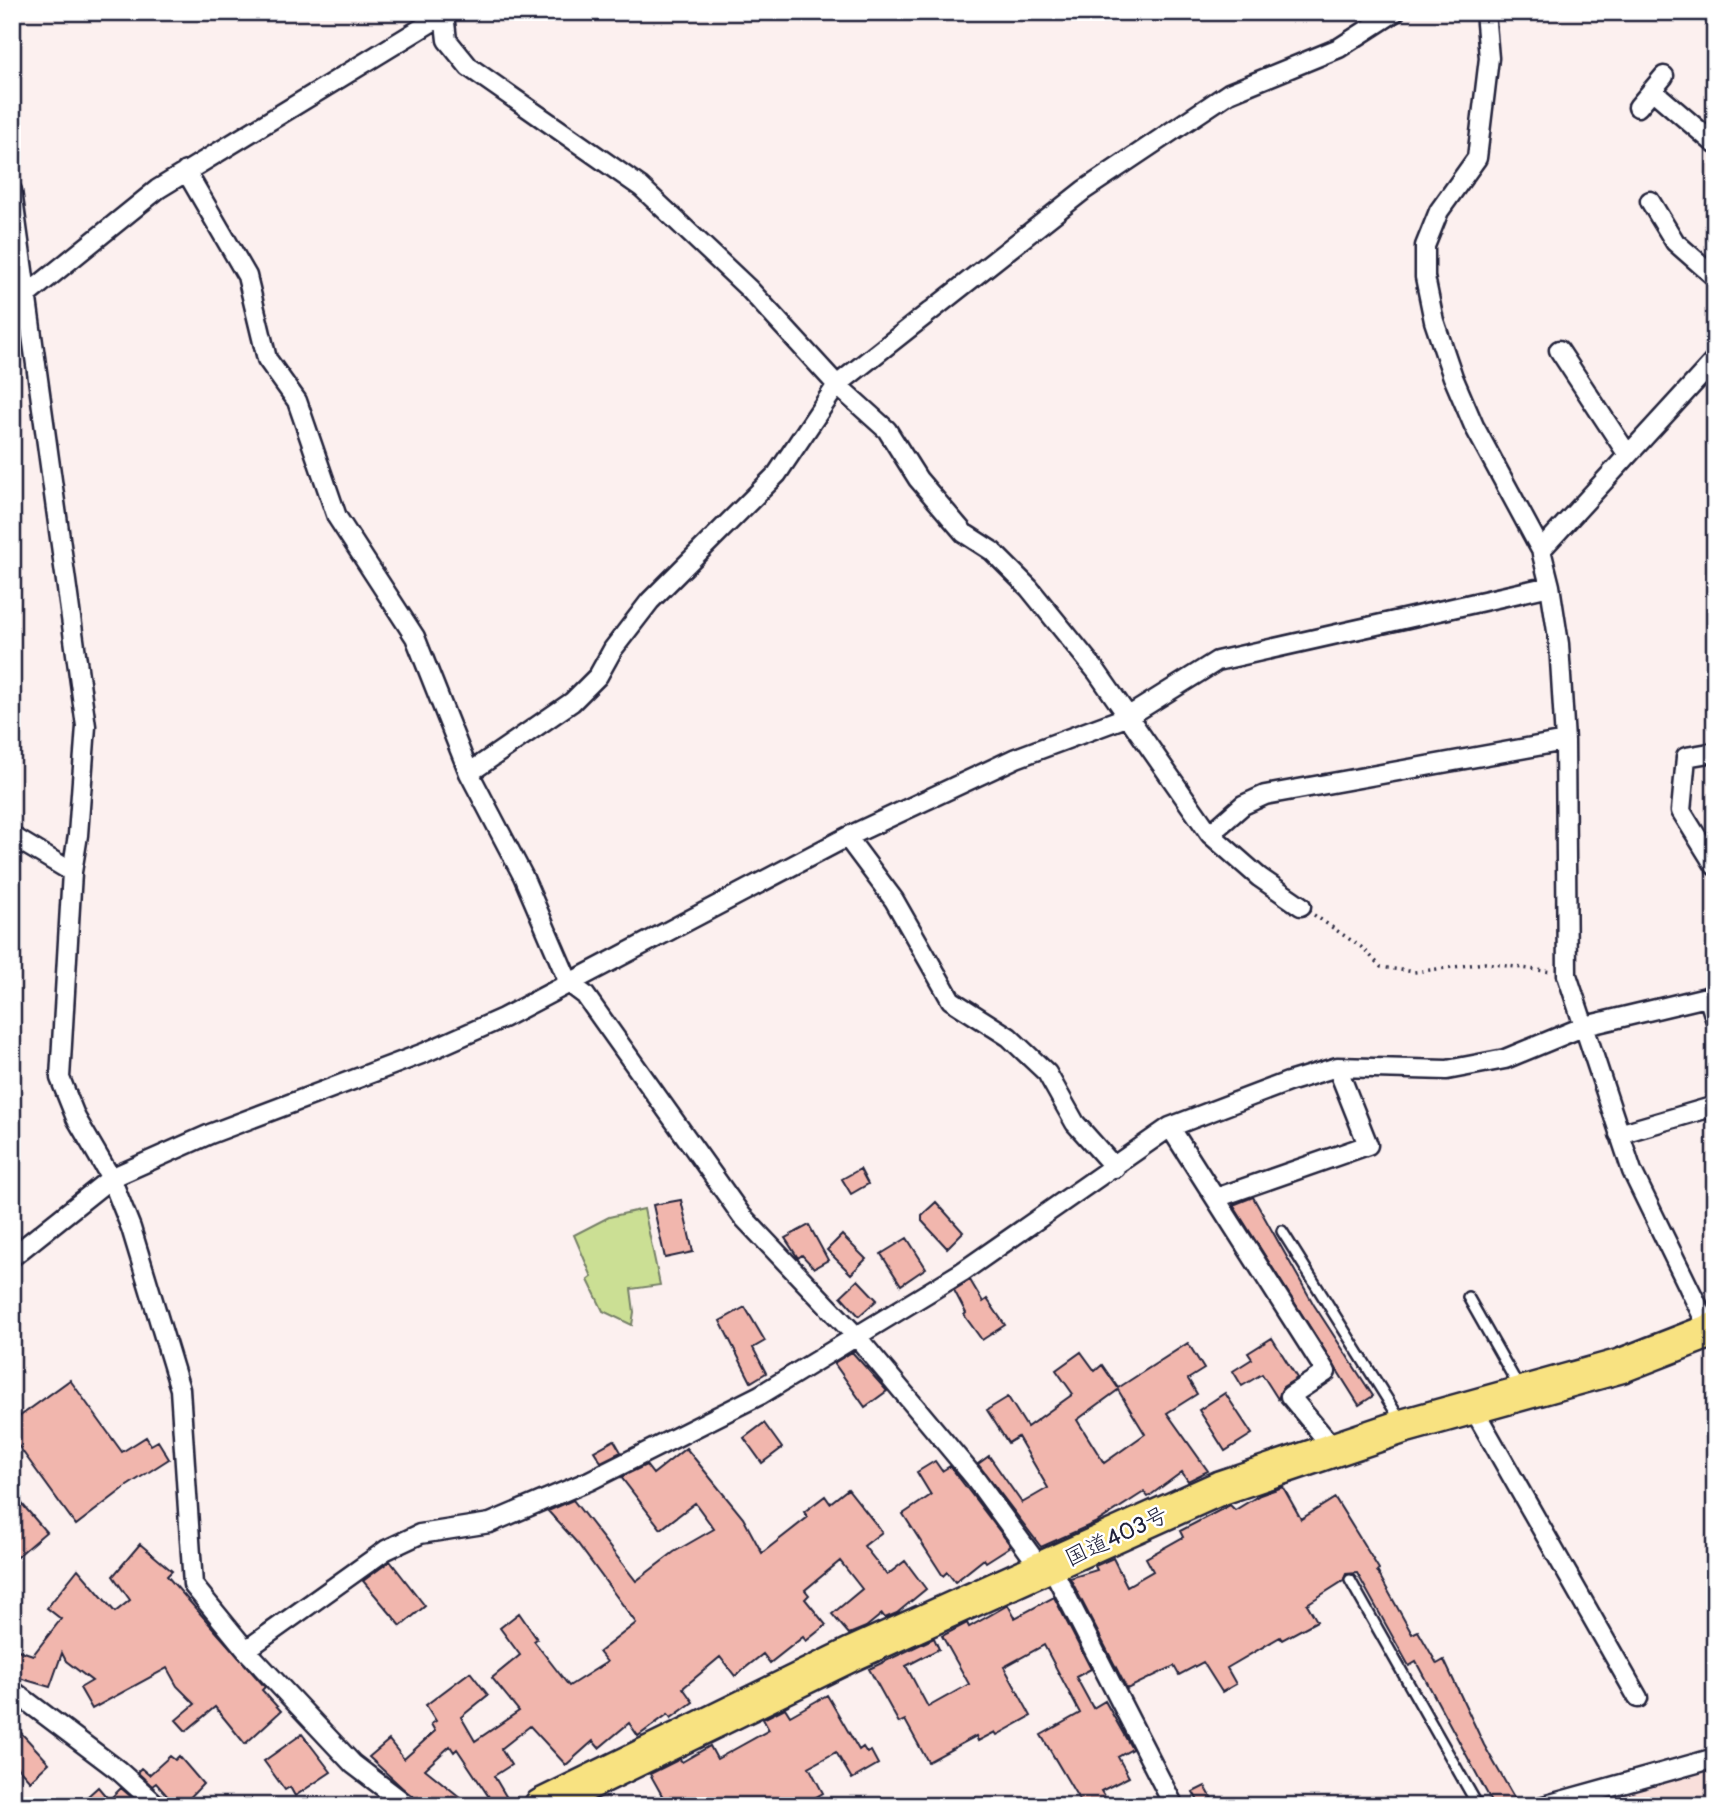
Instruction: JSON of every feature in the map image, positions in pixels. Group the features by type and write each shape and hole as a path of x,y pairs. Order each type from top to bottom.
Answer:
{"highway":[{"name":"国道403号","path":"541,1806 850,1655 1220,1489 1404,1426 1524,1395 1620,1366 1713,1330"}],"street":[{"path":"468,773 572,702 598,676 613,649 650,601 777,474 838,385 1084,190 1229,93 1339,48 1395,12"},
{"path":"1485,12 1489,58 1477,158 1439,211 1424,246 1425,278 1434,321 1453,377 1474,426 1541,550 1550,586 1559,644 1565,741 1567,975 1632,1171 1713,1330"},
{"path":"12,307 158,189 446,13 447,40 469,67 641,187 749,289 838,385 887,430 918,479 964,533 992,551 1029,588 1129,716 1210,834 1259,877 1301,906"},
{"path":"1638,107 1664,76"},
{"path":"1652,90 1715,145"},
{"path":"186,171 247,276 268,359 298,401 337,517 415,637 468,773 523,876 569,983 585,995 742,1216 857,1337 1046,1568 1174,1806"},
{"path":"12,191 86,726 78,835 72,872 60,1078 76,1118 110,1178 131,1228 180,1389 193,1585 246,1650 354,1764 408,1806"},
{"path":"1650,201 1675,242 1715,277"},
{"path":"1559,349 1628,454"},
{"path":"1541,550 1715,360"},
{"path":"12,1257 110,1178 210,1134 424,1053 503,1018 848,837 1016,758 1129,716 1217,661 1550,586"},
{"path":"1210,834 1242,805 1265,795 1565,741"},
{"path":"1715,752 1686,757 1681,811 1715,866"},
{"path":"12,836 72,872"},
{"path":"848,837 894,900 951,1000 1009,1037 1047,1073 1075,1123 1115,1168"},
{"path":"246,1650 386,1550 420,1534 490,1523 589,1481 760,1395 962,1272 1115,1168 1170,1127 1288,1082 1337,1067 1447,1070 1505,1059 1585,1026 1712,995 1715,1018"},
{"path":"1216,1198 1368,1145 1337,1067"},
{"path":"1619,1134 1715,1105"},
{"path":"1170,1127 1326,1372 1290,1396 1334,1448"},
{"path":"1473,1408 1638,1698"},
{"path":"12,1690 118,1770 158,1806"},
{"path":"1543,1806 1715,1758"}],"lane":[{"path":"1282,1231 1404,1426"},
{"path":"1468,1297 1524,1395"},
{"path":"1350,1580 1478,1806"}],"path":[{"path":"1301,906 1364,949 1381,967 1415,972 1485,962 1567,975"}],"shaded area":[{"path":"1715,1768 1715,1806 1580,1806"}],"green space":[{"path":"644,1209 660,1285 631,1289 634,1312 632,1325 603,1311 588,1280 592,1277 574,1235 609,1217"}],"building":[{"path":"860,1169 868,1184 851,1194 842,1179"},
{"path":"1253,1197 1314,1305 1373,1396 1359,1405 1233,1205"},
{"path":"681,1200 693,1252 665,1258 653,1205"},
{"path":"936,1202 963,1232 947,1248 922,1221 922,1215"},
{"path":"809,1225 828,1260 814,1268 802,1255 798,1258 785,1238"},
{"path":"842,1235 866,1259 851,1274 827,1250"},
{"path":"907,1238 926,1268 901,1285 881,1254"},
{"path":"858,1280 877,1300 859,1316 841,1296"},
{"path":"970,1280 983,1302 987,1299 1005,1325 982,1340 964,1315 966,1313 954,1290"},
{"path":"745,1307 765,1341 753,1348 766,1373 751,1382 720,1321"},
{"path":"1272,1338 1297,1378 1283,1387 1278,1399 1262,1374 1242,1386 1233,1371 1252,1359 1248,1353"},
{"path":"1188,1343 1204,1369 1188,1379 1197,1394 1167,1413 1208,1471 1188,1481 1182,1472 1148,1497 1144,1492 1097,1522 1041,1547 978,1464 989,1456 1022,1503 1048,1488 1018,1437 1008,1443 987,1410 1008,1397 1027,1427 1073,1394 1056,1370 1081,1352 1095,1371 1102,1365 1118,1388","holes":["1118,1390 1145,1434 1104,1463 1077,1420"]},
{"path":"852,1352 887,1391 865,1407 834,1363"},
{"path":"70,1380 122,1452 146,1437 151,1445 158,1441 169,1459 127,1486 76,1525 12,1437 12,1422"},
{"path":"1225,1393 1252,1434 1225,1451 1199,1410"},
{"path":"764,1423 782,1448 762,1463 744,1438"},
{"path":"614,1440 621,1452 601,1462 594,1451"},
{"path":"686,1448 743,1518 762,1553 808,1517 804,1512 825,1496 830,1503 848,1489 882,1532 864,1546 887,1575 905,1561 926,1589 897,1613 885,1618 882,1614 866,1627 849,1634 832,1614 862,1589 840,1561 805,1590 809,1595 805,1599 826,1625 806,1641 803,1637 770,1663 763,1654 735,1676 720,1657 683,1688 693,1702 671,1718 668,1714 638,1736 629,1723 599,1748 593,1741 566,1765 530,1726 501,1749 511,1765 494,1776 507,1798 495,1806 457,1749 454,1752 450,1746 425,1769 471,1806 422,1806 369,1757 389,1740 404,1759 435,1731 431,1724 436,1721 426,1705 470,1672 488,1695 461,1717 475,1741 519,1711 492,1678 520,1655 500,1628 519,1613 537,1639 534,1641 569,1686 607,1662 599,1652 636,1623 578,1544 548,1511 573,1500 636,1581 674,1552 714,1529 695,1503 661,1529 621,1477 646,1465 653,1474"},
{"path":"935,1461 942,1471 950,1466 1011,1546 986,1562 984,1559 955,1582 947,1572 943,1576 903,1514 931,1495 917,1472"},
{"path":"1283,1487 1301,1519 1335,1498 1379,1569 1377,1571 1412,1634 1418,1631 1437,1664 1444,1660 1484,1745 1519,1806 1494,1806 1416,1662 1409,1666 1357,1573 1346,1574 1343,1581 1307,1604 1317,1621 1282,1640 1280,1637 1227,1668 1236,1684 1222,1692 1203,1662 1179,1675 1174,1666 1127,1689 1070,1578 1097,1570 1095,1566 1113,1558 1127,1586 1153,1571 1146,1558 1183,1537 1180,1531 1230,1505 1235,1510 1260,1495"},
{"path":"12,1492 46,1532 12,1561"},
{"path":"140,1544 172,1571 167,1576 265,1687 262,1690 281,1711 245,1744 215,1707 186,1731 176,1720 195,1704 177,1686 167,1668 92,1709 80,1688 92,1681 66,1661 62,1653 50,1687 12,1676 12,1648 33,1655 61,1619 47,1608 78,1569 115,1612 130,1600 113,1576"},
{"path":"390,1561 425,1606 401,1626 363,1581"},
{"path":"1054,1597 1091,1669 1076,1677 1093,1708 1105,1701 1132,1749 1118,1757 1129,1777 1101,1791 1106,1799 1093,1806 1083,1806 1041,1735 1080,1713 1044,1645 1004,1667 1031,1716 997,1735 995,1732 978,1741 976,1736 928,1762 905,1720 899,1723 869,1669 934,1638 939,1649 906,1666 928,1707 969,1684 942,1636 967,1623 969,1627 1008,1605 1015,1618"},
{"path":"827,1695 859,1750 863,1747 867,1753 871,1751 878,1764 852,1779 836,1752 809,1767 823,1793 800,1806 668,1806 650,1774 680,1759 682,1762 710,1746 717,1759 769,1730 763,1719 785,1708 790,1716"},
{"path":"12,1723 49,1763 30,1781 12,1761"},
{"path":"302,1734 331,1772 295,1796 290,1787 285,1790 264,1761"},
{"path":"170,1756 175,1760 179,1756 203,1784 182,1806 176,1806 156,1783 152,1786 137,1772 141,1768 149,1775"},
{"path":"1205,1786 1216,1806 1201,1806 1193,1792"},
{"path":"98,1787 109,1800 121,1788 136,1801 131,1806 77,1806"}]}
